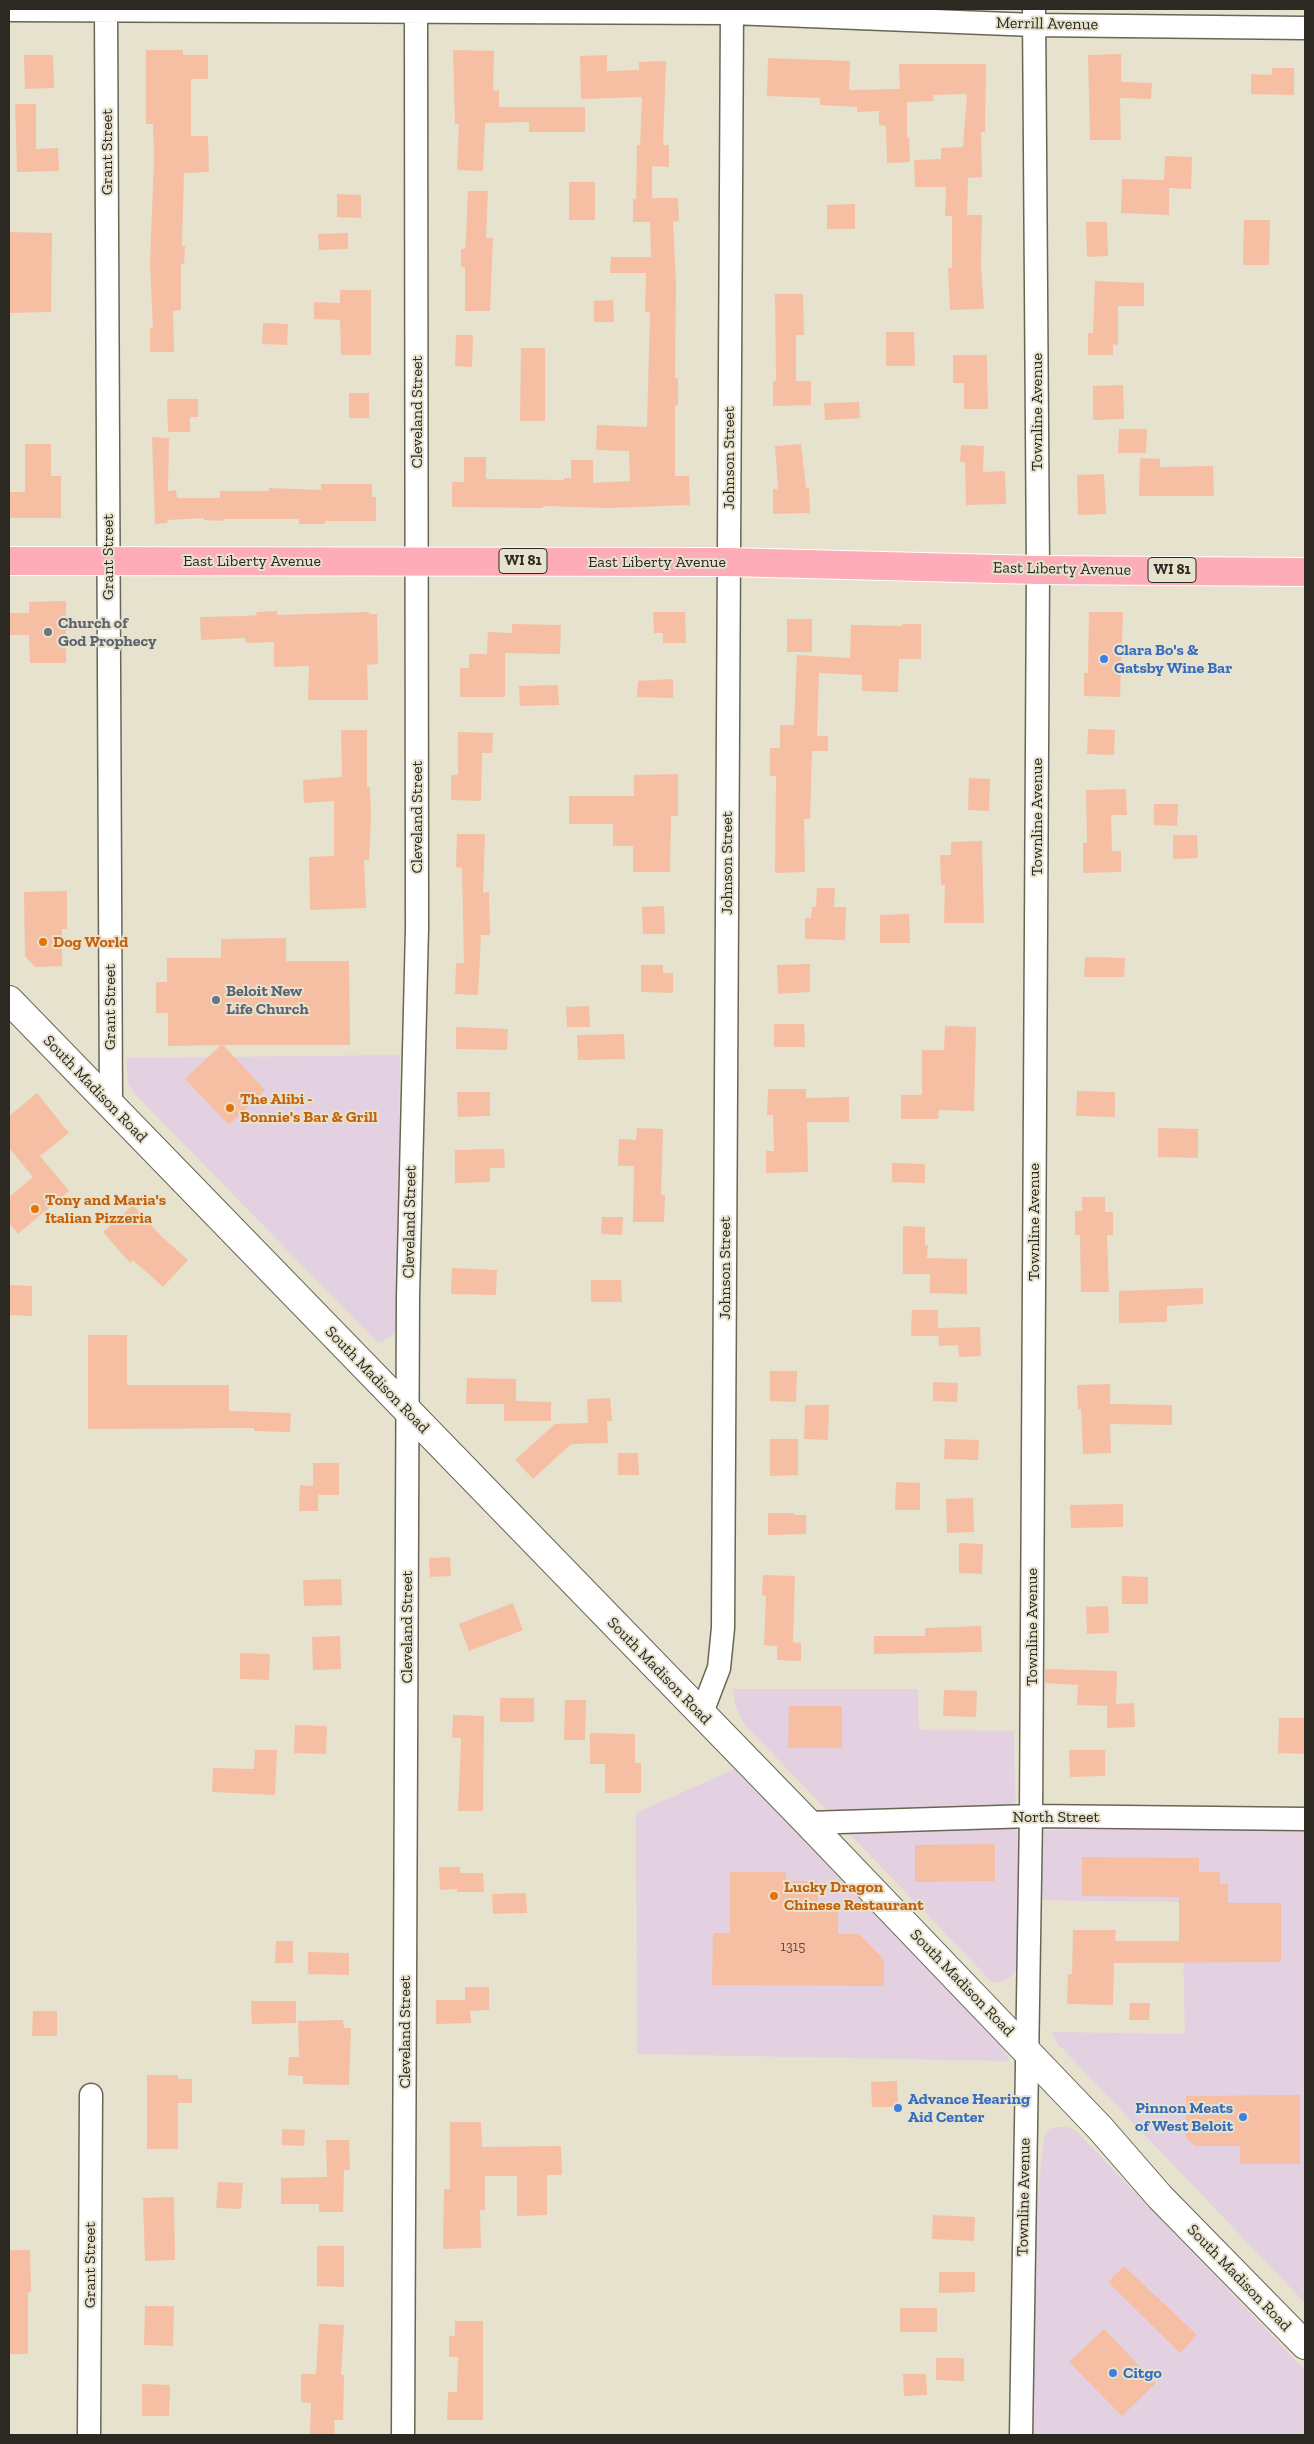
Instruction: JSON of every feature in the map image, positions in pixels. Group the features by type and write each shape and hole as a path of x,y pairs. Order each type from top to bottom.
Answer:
{"main road":[{"name":"East Liberty Avenue","path":"9,561 728,562 1038,570 1305,572"},
{"name":"South Madison Road","path":"9,1000 701,1715 808,1822 1100,2128 1160,2197 1305,2345"}],"street":[{"name":"Grant Street","path":"106,9 111,1105"},
{"name":"Merrill Avenue","path":"9,10 732,11 1034,17 1305,28"},
{"name":"Cleveland Street","path":"403,2435 408,1296 417,928 416,10"},
{"name":"Johnson Street","path":"701,1715 719,1668 722,1635 732,11"},
{"name":"Townline Avenue","path":"1021,2435 1031,1816 1038,570 1034,17"},
{"name":"North Street","path":"808,1822 1031,1816 1305,1819"},
{"name":"Grant Street","path":"90,2435 91,2094"}],"shaded area":[{"path":"400,1055 397,1323 394,1334 382,1342 376,1341 134,1093 128,1083 126,1058"},
{"path":"733,1689 918,1689 919,1730 1014,1731 1016,1831 1305,1827 1305,2303 1058,2044 1051,2032 1185,2034 1182,1902 1018,1900 1017,1969 1011,1977 999,1983 991,1981 743,1723 735,1705"},
{"path":"735,1769 1001,2045 1010,2061 637,2054 636,1813"},
{"path":"1068,2127 1076,2131 1305,2370 1305,2435 1031,2435 1036,2214 1044,2137 1050,2129"}],"building":[{"path":"146,50 183,50 183,55 208,55 208,79 191,79 191,136 208,136 209,172 184,173 182,246 185,246 184,264 181,264 181,310 173,311 174,352 150,352 150,328 153,328 150,263 154,159 153,124 146,124"},
{"path":"453,50 494,51 493,91 499,90 499,107 585,107 585,132 529,132 529,122 485,123 483,171 457,170 459,124 455,124"},
{"path":"1121,54 1121,82 1152,83 1151,99 1120,98 1121,140 1090,140 1088,55"},
{"path":"24,55 53,55 54,88 25,89"},
{"path":"607,55 607,71 639,70 639,62 666,61 663,145 669,145 669,167 652,166 652,198 678,198 679,221 673,222 676,283 675,378 678,378 678,405 675,405 675,476 689,476 690,505 609,508 543,506 543,508 452,507 452,482 464,482 464,457 486,457 486,479 564,480 564,478 571,478 571,460 593,460 593,483 630,481 629,451 596,450 597,425 647,427 650,312 645,312 646,273 610,273 611,257 651,257 650,222 633,222 633,199 636,199 637,145 640,145 642,97 581,99 580,56"},
{"path":"768,58 850,61 849,90 900,89 899,64 986,64 985,132 981,132 982,177 968,178 967,215 982,215 981,267 984,309 950,310 948,268 952,268 952,216 945,216 946,187 915,187 914,160 941,159 941,148 963,147 967,94 933,95 934,101 907,102 907,138 909,138 910,162 887,163 886,126 879,125 879,111 857,112 857,107 820,105 820,98 767,96"},
{"path":"1272,68 1294,68 1294,95 1251,94 1251,74 1272,75"},
{"path":"15,104 36,104 36,149 58,148 59,171 17,172"},
{"path":"1165,156 1192,157 1191,189 1169,188 1169,215 1121,213 1122,179 1164,180"},
{"path":"569,182 595,182 595,220 569,220"},
{"path":"468,191 488,191 486,238 493,238 490,311 465,311 465,267 461,267 461,249 465,249"},
{"path":"337,194 361,195 361,218 337,217"},
{"path":"855,204 855,229 827,229 827,205"},
{"path":"1244,220 1270,220 1269,265 1243,265"},
{"path":"1086,222 1107,222 1108,256 1087,257"},
{"path":"9,232 52,233 51,312 9,313"},
{"path":"348,233 348,249 319,250 318,234"},
{"path":"1095,281 1144,283 1144,306 1118,306 1118,345 1113,344 1113,355 1088,355 1088,333 1093,333"},
{"path":"340,290 371,290 371,355 341,355 340,320 314,319 314,302 340,303"},
{"path":"775,294 803,294 804,335 796,335 796,381 811,381 811,405 773,406 773,381 776,381"},
{"path":"613,300 614,322 594,322 594,301"},
{"path":"263,323 288,324 287,345 262,344"},
{"path":"886,332 914,332 915,366 886,366"},
{"path":"456,335 473,335 472,367 455,366"},
{"path":"521,348 545,348 545,421 520,421"},
{"path":"953,355 987,355 988,409 964,409 964,383 953,383"},
{"path":"1123,385 1124,419 1093,420 1093,386"},
{"path":"349,393 369,393 369,418 349,418"},
{"path":"167,399 198,399 198,417 190,417 190,432 168,432"},
{"path":"859,402 860,418 825,420 824,403"},
{"path":"1119,429 1147,429 1146,453 1118,453"},
{"path":"152,437 169,438 168,491 176,490 177,498 220,498 220,491 269,491 269,488 321,490 321,484 372,484 372,497 376,497 376,521 325,521 325,524 299,524 299,519 223,519 223,521 204,520 204,518 168,520 167,523 155,524"},
{"path":"25,444 51,444 51,476 61,476 61,518 9,518 9,492 25,492"},
{"path":"801,444 806,488 809,488 810,513 773,514 773,489 778,489 775,446"},
{"path":"961,445 984,446 983,472 1005,471 1006,504 966,505 965,462 960,462"},
{"path":"1140,458 1160,459 1160,467 1213,466 1214,496 1139,496"},
{"path":"1104,474 1106,514 1078,515 1077,475"},
{"name":"Church of God Prophecy","path":"66,601 66,663 30,663 29,635 9,635 9,613 29,613 29,602"},
{"path":"277,611 277,615 369,612 369,614 377,614 378,664 367,665 368,700 308,700 309,666 274,667 274,642 246,643 245,638 201,640 200,617 245,616 257,615 256,612"},
{"path":"653,612 685,612 686,643 663,643 663,633 654,633"},
{"name":"Clara Bo's & Gatsby Wine Bar","path":"1089,612 1123,612 1120,697 1084,696 1084,673 1088,673"},
{"path":"787,619 812,619 812,652 787,652"},
{"path":"512,624 561,625 560,654 505,653 505,697 460,697 460,668 469,668 469,654 487,654 488,632 512,633"},
{"path":"902,624 921,624 921,659 899,659 898,692 862,691 862,675 819,673 817,736 828,736 828,751 812,751 810,819 804,819 805,872 775,873 776,776 770,776 770,748 780,748 780,725 794,725 797,655 850,658 851,625 902,626"},
{"path":"673,679 673,698 637,697 638,681"},
{"path":"558,685 559,705 520,706 519,686"},
{"path":"1088,729 1115,730 1114,755 1087,754"},
{"path":"341,730 367,730 367,787 370,787 371,818 369,860 364,860 366,908 310,910 309,857 334,856 334,801 304,803 303,780 342,777"},
{"path":"458,732 493,733 492,753 482,753 481,801 451,800 451,775 458,775"},
{"path":"678,774 678,816 671,816 670,872 633,872 633,846 613,846 613,824 569,824 569,796 634,796 634,775"},
{"path":"969,778 990,779 989,811 968,810"},
{"path":"1126,789 1127,815 1111,815 1112,851 1121,851 1121,872 1083,873 1083,843 1087,843 1086,790"},
{"path":"1154,804 1178,804 1177,826 1154,825"},
{"path":"457,834 485,834 483,893 489,892 490,935 481,935 478,995 455,994 456,963 464,963 462,868 456,867"},
{"path":"1173,835 1197,835 1198,858 1173,859"},
{"path":"982,841 984,923 944,923 945,885 941,885 940,855 951,855 951,842"},
{"path":"817,888 835,888 834,907 846,907 845,940 805,939 805,918 811,918 812,907 816,907"},
{"name":"Dog World","path":"67,891 67,929 62,929 62,966 35,967 25,956 24,892"},
{"path":"664,906 665,934 643,934 642,907"},
{"path":"909,914 910,943 880,943 880,915"},
{"name":"Beloit New Life Church","path":"286,938 286,961 349,961 350,1045 223,1045 265,1090 229,1125 185,1079 221,1045 168,1046 168,1013 156,1013 156,982 167,982 167,958 221,958 221,939"},
{"path":"1085,957 1125,958 1124,977 1084,977"},
{"path":"810,964 810,992 778,994 777,965"},
{"path":"641,965 663,965 663,973 673,973 673,993 641,992"},
{"path":"589,1006 590,1027 567,1027 566,1007"},
{"path":"774,1024 804,1024 805,1047 774,1047"},
{"path":"945,1026 976,1027 974,1111 939,1110 938,1119 901,1119 901,1095 922,1095 922,1050 944,1050"},
{"path":"456,1027 508,1029 507,1050 456,1049"},
{"path":"624,1034 625,1059 578,1060 577,1035"},
{"path":"768,1089 806,1089 806,1098 849,1097 849,1122 807,1122 808,1172 766,1173 766,1151 774,1151 773,1115 767,1115"},
{"path":"1077,1091 1115,1092 1115,1117 1076,1116"},
{"path":"457,1092 490,1092 490,1116 458,1117"},
{"path":"37,1093 69,1133 40,1156 69,1191 18,1234 9,1223 9,1197 33,1177 9,1148 9,1116"},
{"path":"637,1128 663,1129 661,1195 665,1195 664,1222 633,1222 634,1166 618,1166 619,1139 636,1140"},
{"path":"1158,1128 1198,1129 1198,1158 1158,1157"},
{"path":"504,1149 505,1168 490,1168 490,1182 455,1183 455,1150"},
{"path":"892,1163 925,1164 925,1183 892,1182"},
{"path":"1082,1197 1105,1197 1105,1212 1113,1212 1113,1235 1107,1235 1109,1292 1081,1292 1080,1235 1075,1235 1075,1211 1082,1211"},
{"path":"133,1205 162,1237 188,1260 163,1287 133,1260 130,1263 103,1232"},
{"path":"602,1217 623,1217 622,1235 601,1234"},
{"path":"903,1226 925,1227 925,1245 928,1245 927,1258 967,1259 967,1294 930,1293 930,1274 903,1274"},
{"path":"452,1268 497,1270 496,1295 451,1294"},
{"path":"591,1280 621,1280 622,1302 591,1302"},
{"path":"9,1285 32,1286 32,1316 9,1315"},
{"path":"1203,1288 1203,1304 1167,1306 1167,1322 1119,1323 1119,1291"},
{"path":"912,1310 938,1310 938,1336 911,1336"},
{"path":"980,1327 981,1356 959,1357 958,1345 939,1346 938,1328"},
{"path":"88,1335 127,1335 127,1385 229,1385 229,1411 291,1413 290,1432 254,1431 254,1428 88,1429"},
{"path":"770,1371 797,1371 796,1402 770,1401"},
{"path":"467,1378 516,1379 516,1401 551,1402 551,1421 504,1421 504,1404 466,1404"},
{"path":"933,1382 958,1383 957,1402 933,1401"},
{"path":"1110,1384 1110,1404 1172,1405 1172,1425 1110,1424 1111,1453 1083,1454 1081,1409 1078,1409 1077,1385"},
{"path":"610,1398 612,1421 607,1421 608,1443 571,1444 533,1479 515,1460 555,1424 588,1423 587,1399"},
{"path":"805,1405 829,1405 828,1440 804,1439"},
{"path":"770,1439 798,1439 798,1475 770,1476"},
{"path":"945,1439 979,1440 978,1460 944,1459"},
{"path":"618,1453 638,1453 639,1475 618,1475"},
{"path":"313,1463 339,1463 339,1495 318,1495 318,1511 299,1511 300,1485 313,1486"},
{"path":"896,1482 920,1483 920,1510 895,1510"},
{"path":"973,1498 974,1532 947,1533 946,1499"},
{"path":"1123,1504 1123,1527 1071,1528 1070,1505"},
{"path":"768,1513 806,1515 806,1534 768,1535"},
{"path":"959,1543 983,1544 982,1574 959,1573"},
{"path":"450,1557 451,1576 430,1577 429,1558"},
{"path":"763,1575 795,1576 793,1642 801,1643 801,1661 777,1660 777,1646 764,1645 766,1596 762,1595"},
{"path":"1122,1576 1148,1577 1148,1604 1122,1604"},
{"path":"341,1579 342,1605 304,1606 303,1580"},
{"path":"513,1603 523,1630 469,1651 459,1624"},
{"path":"1108,1606 1109,1633 1087,1634 1086,1607"},
{"path":"981,1626 982,1652 874,1654 874,1636 925,1636 925,1628"},
{"path":"340,1636 341,1669 313,1670 312,1637"},
{"path":"240,1653 270,1654 269,1680 240,1679"},
{"path":"1045,1669 1117,1671 1116,1704 1134,1703 1135,1727 1107,1728 1107,1706 1077,1705 1078,1685 1045,1683"},
{"path":"944,1690 977,1691 976,1717 943,1716"},
{"path":"500,1698 534,1698 534,1722 500,1722"},
{"path":"565,1700 586,1700 585,1740 564,1740"},
{"path":"789,1706 842,1706 842,1748 788,1748"},
{"path":"453,1715 484,1716 483,1811 458,1811 461,1738 452,1738"},
{"path":"1279,1718 1305,1718 1305,1754 1278,1753"},
{"path":"295,1725 327,1726 326,1754 294,1753"},
{"path":"590,1733 635,1734 635,1763 641,1763 641,1793 605,1793 605,1764 590,1764"},
{"path":"255,1750 277,1750 275,1795 212,1792 213,1768 254,1769"},
{"path":"1069,1750 1105,1750 1105,1776 1070,1777"},
{"path":"995,1844 995,1881 915,1882 915,1845"},
{"path":"1082,1857 1199,1858 1199,1872 1220,1872 1220,1884 1228,1884 1228,1903 1281,1903 1281,1962 1114,1963 1113,2005 1067,2004 1068,1974 1072,1974 1073,1930 1116,1930 1115,1941 1179,1941 1179,1897 1082,1896"},
{"path":"439,1867 460,1867 460,1873 483,1873 484,1892 457,1892 457,1889 440,1890"},
{"path":"730,1872 786,1872 786,1881 818,1881 818,1911 838,1911 838,1934 859,1934 884,1960 884,1986 712,1985 713,1933 730,1933"},
{"path":"526,1893 527,1913 493,1914 492,1894"},
{"path":"276,1941 293,1941 293,1963 275,1963"},
{"path":"308,1952 349,1953 349,1975 308,1974"},
{"path":"465,1987 489,1987 489,2010 470,2011 471,2023 436,2024 436,2000 465,2000"},
{"path":"251,2001 296,2001 296,2023 252,2024"},
{"path":"1130,2003 1150,2003 1149,2020 1129,2020"},
{"path":"33,2011 57,2011 57,2036 32,2036"},
{"path":"343,2020 344,2028 351,2028 349,2085 303,2084 303,2076 288,2075 289,2057 299,2057 298,2021"},
{"path":"147,2075 178,2075 178,2079 192,2079 192,2103 178,2103 178,2149 147,2149"},
{"path":"897,2081 898,2107 872,2107 871,2082"},
{"name":"Pinnon Meats of West Beloit","path":"1300,2095 1300,2164 1240,2164 1240,2146 1195,2146 1186,2138 1186,2096"},
{"path":"450,2122 481,2122 482,2147 561,2146 562,2175 547,2175 547,2215 517,2216 517,2176 485,2176 485,2210 480,2210 481,2248 443,2249 444,2189 450,2189"},
{"path":"282,2129 305,2130 304,2146 282,2145"},
{"path":"326,2140 349,2140 350,2170 344,2170 343,2212 319,2212 319,2204 281,2204 281,2178 327,2177"},
{"path":"218,2182 243,2183 241,2209 216,2208"},
{"path":"174,2197 175,2260 145,2261 143,2198"},
{"path":"933,2215 975,2217 974,2241 932,2239"},
{"path":"317,2246 344,2246 344,2287 317,2286"},
{"path":"9,2250 30,2250 31,2292 28,2292 28,2354 9,2354"},
{"name":"Citgo","path":"1124,2266 1197,2335 1180,2353 1108,2282"},
{"path":"939,2272 975,2272 975,2292 939,2293"},
{"path":"145,2306 174,2306 173,2346 144,2345"},
{"path":"900,2308 937,2308 937,2332 900,2332"},
{"path":"455,2321 483,2321 483,2420 447,2420 448,2392 457,2392 458,2357 449,2357 449,2336 455,2336"},
{"path":"319,2324 344,2325 341,2375 344,2375 343,2420 334,2420 335,2435 310,2435 311,2403 301,2402 301,2374 316,2374"},
{"name":"Citgo","path":"1104,2329 1156,2383 1122,2416 1069,2362"},
{"path":"936,2358 964,2358 964,2381 936,2380"},
{"path":"903,2374 926,2374 927,2395 904,2396"},
{"path":"142,2384 170,2385 169,2416 142,2416"}],"place":[{"name":"Church of God Prophecy","path":"48,632"},
{"name":"Clara Bo's & Gatsby Wine Bar","path":"1104,659"},
{"name":"Dog World","path":"43,942"},
{"name":"Beloit New Life Church","path":"216,1000"},
{"name":"The Alibi - Bonnie's Bar & Grill","path":"230,1108"},
{"name":"Tony and Maria's Italian Pizzeria","path":"35,1209"},
{"name":"Lucky Dragon Chinese Restaurant","path":"774,1896"},
{"name":"Advance Hearing Aid Center","path":"898,2108"},
{"name":"Pinnon Meats of West Beloit","path":"1243,2117"},
{"name":"Citgo","path":"1113,2373"}]}
